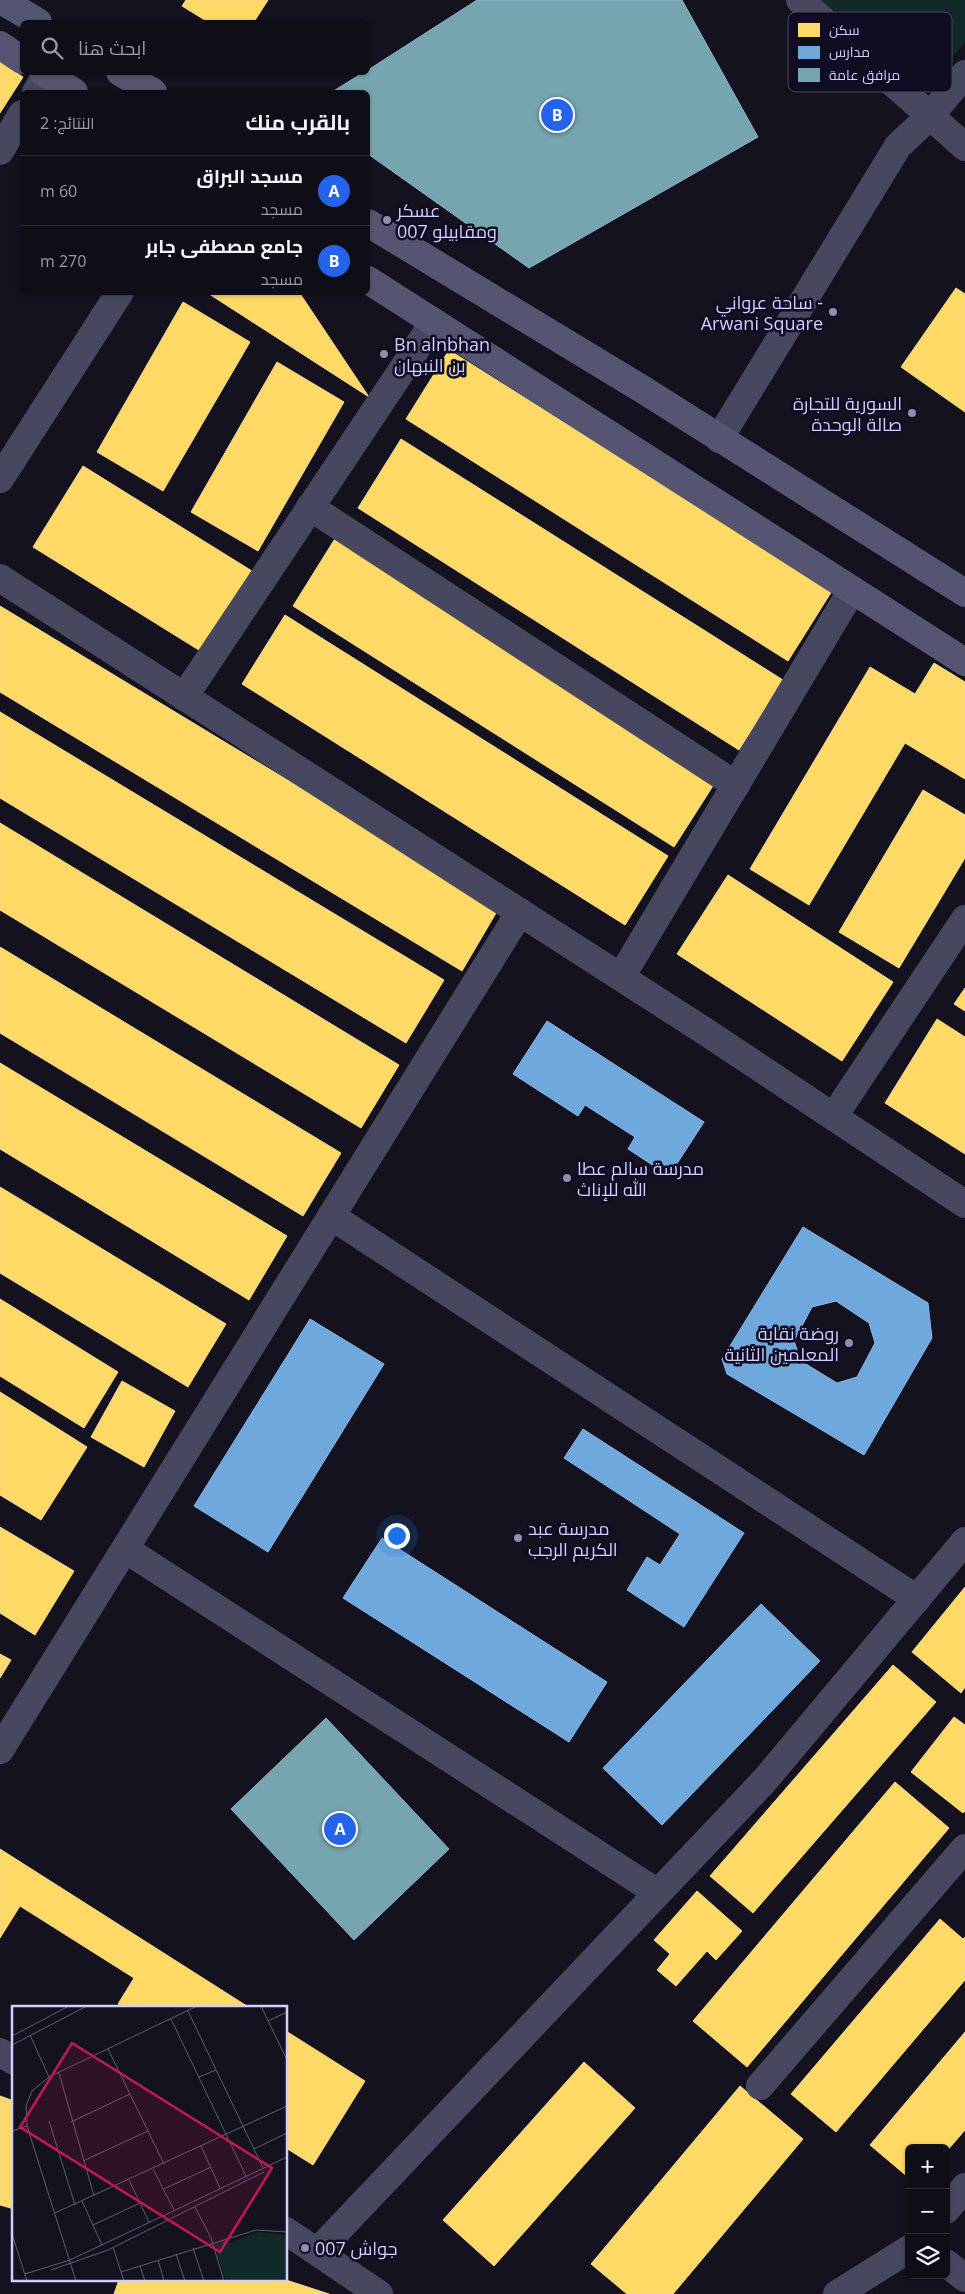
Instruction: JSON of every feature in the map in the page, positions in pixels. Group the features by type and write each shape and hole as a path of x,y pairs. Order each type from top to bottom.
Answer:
{"main road":[{"path":"1,0 35,20"},
{"path":"0,45 20,59"},
{"path":"125,75 150,90"},
{"path":"42,80 69,90"},
{"path":"370,224 719,439 965,594"},
{"path":"370,281 965,662"}],"street":[{"path":"800,0 813,12"},
{"path":"952,90 965,74"},
{"path":"901,92 965,147"},
{"path":"719,439 898,146 929,117 950,92"},
{"path":"0,151 20,117"},
{"path":"0,479 118,295"},
{"path":"184,696 434,322"},
{"path":"310,508 736,785"},
{"path":"0,578 622,977 965,1204"},
{"path":"622,977 852,590"},
{"path":"0,1750 520,912"},
{"path":"834,1116 965,919"},
{"path":"331,1216 917,1599"},
{"path":"318,2251 765,1780 965,1541"},
{"path":"125,1549 658,1893"},
{"path":"760,2086 965,1848"},
{"path":"0,2052 12,2060"},
{"path":"950,2205 965,2187"},
{"path":"288,2232 379,2294"},
{"path":"837,2294 905,2252"},
{"path":"950,2265 965,2278"}],"green space":[{"path":"815,0 965,0 965,42 952,58 952,12 830,12"}],"building: سكن":[{"path":"186,0 268,0 255,20 205,20 182,6"},
{"path":"0,62 23,77 0,113"},
{"path":"956,288 965,294 965,412 901,367"},
{"path":"211,295 301,295 369,397"},
{"path":"183,302 250,342 163,491 97,452"},
{"path":"449,350 832,591 788,661 406,419"},
{"path":"277,362 344,402 258,551 191,512"},
{"path":"401,439 783,680 739,750 358,508"},
{"path":"83,466 252,571 202,652 33,547"},
{"path":"336,537 718,778 674,847 293,606"},
{"path":"0,606 499,908 462,971 0,692"},
{"path":"285,615 668,856 625,925 242,684"},
{"path":"934,663 965,682 965,779 905,743 809,905 750,869 870,667 915,694"},
{"path":"0,712 444,980 406,1043 0,798"},
{"path":"923,790 965,815 965,858 899,968 839,932"},
{"path":"0,823 399,1065 361,1128 0,910"},
{"path":"728,875 893,982 842,1061 677,954"},
{"path":"0,947 341,1153 303,1216 0,1033"},
{"path":"965,988 965,1011 954,1004"},
{"path":"937,1019 965,1037 965,1154 885,1103"},
{"path":"0,1063 287,1236 249,1300 0,1149"},
{"path":"0,1187 226,1324 188,1387 0,1273"},
{"path":"0,1299 118,1372 84,1428 0,1376"},
{"path":"122,1381 175,1411 144,1467 91,1437"},
{"path":"0,1392 87,1447 41,1520 0,1495"},
{"path":"0,1527 74,1571 35,1635 0,1613"},
{"path":"965,1587 965,1687 961,1693 912,1652"},
{"path":"0,1654 11,1660 0,1678"},
{"path":"893,1665 936,1702 753,1913 710,1876"},
{"path":"954,1717 965,1725 965,1811 963,1813 911,1772"},
{"path":"895,1782 949,1828 747,2067 693,2021"},
{"path":"0,1849 247,2006 121,2006 118,2004 134,1978 20,1906 0,1938"},
{"path":"697,1891 742,1931 716,1960 707,1951 676,1986 657,1970 670,1954 654,1940"},
{"path":"940,1919 963,1939 965,1937 965,1980 836,2132 791,2094"},
{"path":"288,2032 365,2081 313,2165 288,2149"},
{"path":"965,2032 965,2130 950,2147 950,2144 905,2144 905,2175 870,2145"},
{"path":"584,2062 635,2108 494,2266 443,2220"},
{"path":"740,2086 803,2139 673,2294 627,2294 591,2264"},
{"path":"0,2096 12,2100 12,2208 0,2205"},
{"path":"288,2281 329,2294 114,2294 118,2282"}],"building: مدارس":[{"path":"547,1021 704,1122 669,1176 628,1149 635,1137 585,1105 578,1116 513,1074"},
{"path":"803,1227 928,1303 932,1338 864,1455 727,1374 722,1359","holes":["836,1301 869,1323 875,1343 857,1377 837,1383 801,1361 794,1341 812,1307"]},
{"path":"310,1319 384,1364 268,1552 194,1506"},
{"path":"583,1429 744,1533 684,1627 627,1590 647,1557 660,1565 680,1534 564,1458"},
{"path":"382,1538 607,1682 569,1742 343,1598"},
{"path":"761,1604 820,1661 662,1825 603,1768"}],"building: مرافق عامة":[{"path":"477,0 682,0 758,137 529,268 370,155 370,90 335,90 359,75 370,75 370,69"},
{"path":"326,1718 449,1849 354,1940 231,1809"}],"place":[{"name":"جامع مصطفى جابر","path":"557,115"},
{"name":"عسكر ومقابيلو 007","path":"387,220"},
{"name":"ساحة عرواني - Arwani Square","path":"833,312"},
{"name":"Bn alnbhan بن النبهان","path":"384,354"},
{"name":"السورية للتجارة صالة الوحدة","path":"912,413"},
{"name":"مدرسة سالم عطا الله للإناث","path":"567,1178"},
{"name":"روضة نقابة المعلمين الثانية","path":"849,1343"},
{"name":"مدرسة عبد الكريم الرجب","path":"518,1538"},
{"name":"مسجد البراق","path":"340,1829"},
{"name":"جواش 007","path":"305,2248"}]}
